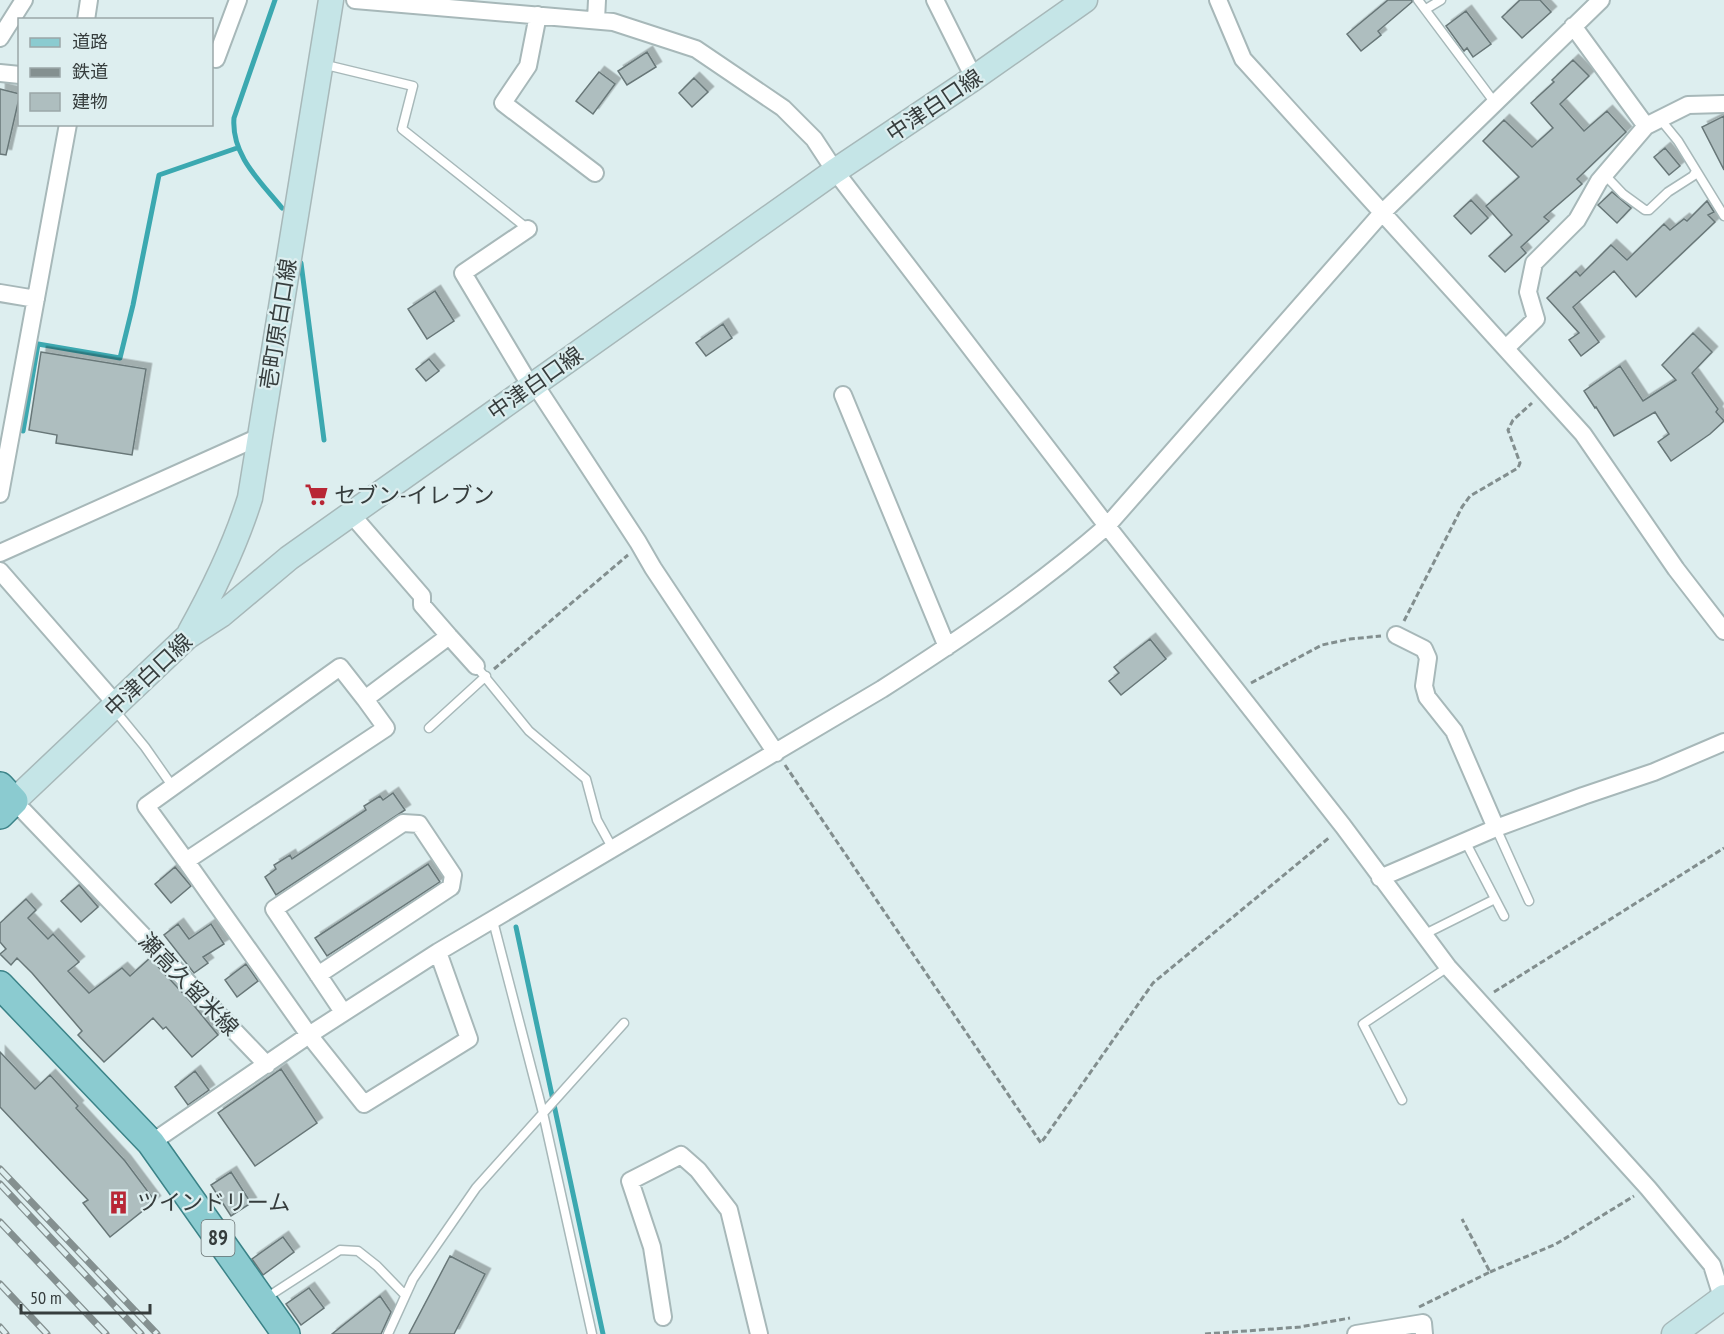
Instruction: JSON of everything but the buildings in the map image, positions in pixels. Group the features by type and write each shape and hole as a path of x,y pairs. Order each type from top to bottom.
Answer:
{"main road":[{"name":"壱町原白口線","path":"187,637 224,567 250,498 331,0"},
{"name":"中津白口線","path":"5,801 115,706 187,637 221,615 289,558 532,384 1085,0"},
{"path":"224,567 237,581 250,590"},
{"name":"89","path":"0,985 151,1143 286,1334"},
{"path":"1674,1334 1723,1297"}],"street":[{"path":"0,38 24,0"},
{"path":"86,18 89,0"},
{"path":"216,59 238,0"},
{"path":"355,0 614,22 696,49 783,108 814,138 836,171 1107,526 1343,826 1448,967 1648,1188 1712,1265 1723,1297"},
{"path":"596,20 597,0"},
{"path":"935,0 974,78"},
{"path":"1218,0 1243,59 1381,214 1583,434 1676,569 1724,631"},
{"path":"151,1143 343,1012 438,952 776,753 947,647 1068,560 1107,526 1381,214 1601,0"},
{"path":"538,15 528,66 503,103 595,173"},
{"path":"1573,26 1653,123"},
{"path":"0,73 18,75"},
{"path":"1506,348 1536,319 1528,292 1534,263 1576,220 1604,174 1653,123 1688,105 1724,104"},
{"path":"0,494 68,126"},
{"path":"528,229 463,273 532,384 776,753"},
{"path":"0,293 36,299"},
{"path":"843,395 947,647"},
{"path":"0,553 259,437"},
{"path":"351,514 422,596 422,605 481,671"},
{"path":"0,571 115,706"},
{"path":"1396,635 1424,649 1428,658 1424,686 1427,697 1454,731 1496,828"},
{"path":"365,699 449,636"},
{"path":"186,861 386,728 340,667 146,806 309,1035 364,1104 469,1038 438,952"},
{"path":"1380,878 1496,828 1654,772 1724,742"},
{"name":"瀬高久留米線","path":"5,801 267,1065"},
{"path":"318,975 451,887 453,875 419,824 403,824 274,909 318,975 343,1012"},
{"path":"663,1317 652,1247 630,1181 681,1155 698,1170 729,1210 759,1334"},
{"path":"1355,1326 1424,1329"}],"lane":[{"path":"1418,0 1495,103"},
{"path":"1426,9 1441,0"},
{"path":"321,64 413,86 402,129 528,229"},
{"path":"1653,123 1678,141 1724,216"},
{"path":"1604,174 1641,209 1649,210 1668,192 1693,176 1696,171"},
{"path":"429,728 481,671 529,731 586,779 597,820 613,849"},
{"path":"115,706 173,787"},
{"path":"1496,828 1529,901"},
{"path":"1465,841 1504,916"},
{"path":"1423,935 1495,899"},
{"path":"493,921 543,1113 592,1334"},
{"path":"1402,1100 1363,1024 1448,967"},
{"path":"388,1334 413,1279 476,1188 624,1023"},
{"path":"263,1301 340,1250 358,1251 377,1266 405,1295"}],"path":[{"path":"1236,691 1322,645 1350,639 1396,635 1462,507 1470,496 1518,468 1520,464 1508,430 1514,420 1544,391"},
{"path":"481,671 640,545"},
{"path":"776,753 1041,1143 1153,983 1343,826"},
{"path":"1480,1000 1724,848"},
{"path":"1424,1329 1419,1306 1556,1244 1648,1188"},
{"path":"1462,1220 1490,1272"},
{"path":"1205,1334 1300,1327 1355,1326"}],"waterway":[{"path":"275,0 234,118 234,131 242,156 282,208"},
{"path":"23,431 38,344 120,358 159,175 237,148"},
{"path":"301,263 324,440"},
{"path":"516,927 603,1334"}],"railway":[{"path":"0,1169 157,1334"},
{"path":"0,1184 141,1334"},
{"path":"0,1222 106,1334"},
{"path":"0,1284 47,1334"},
{"path":"0,1327 6,1334"}],"place":[{"name":"セブン-イレブン","path":"316,495"},
{"name":"ツインドリーム","path":"119,1202"}]}
